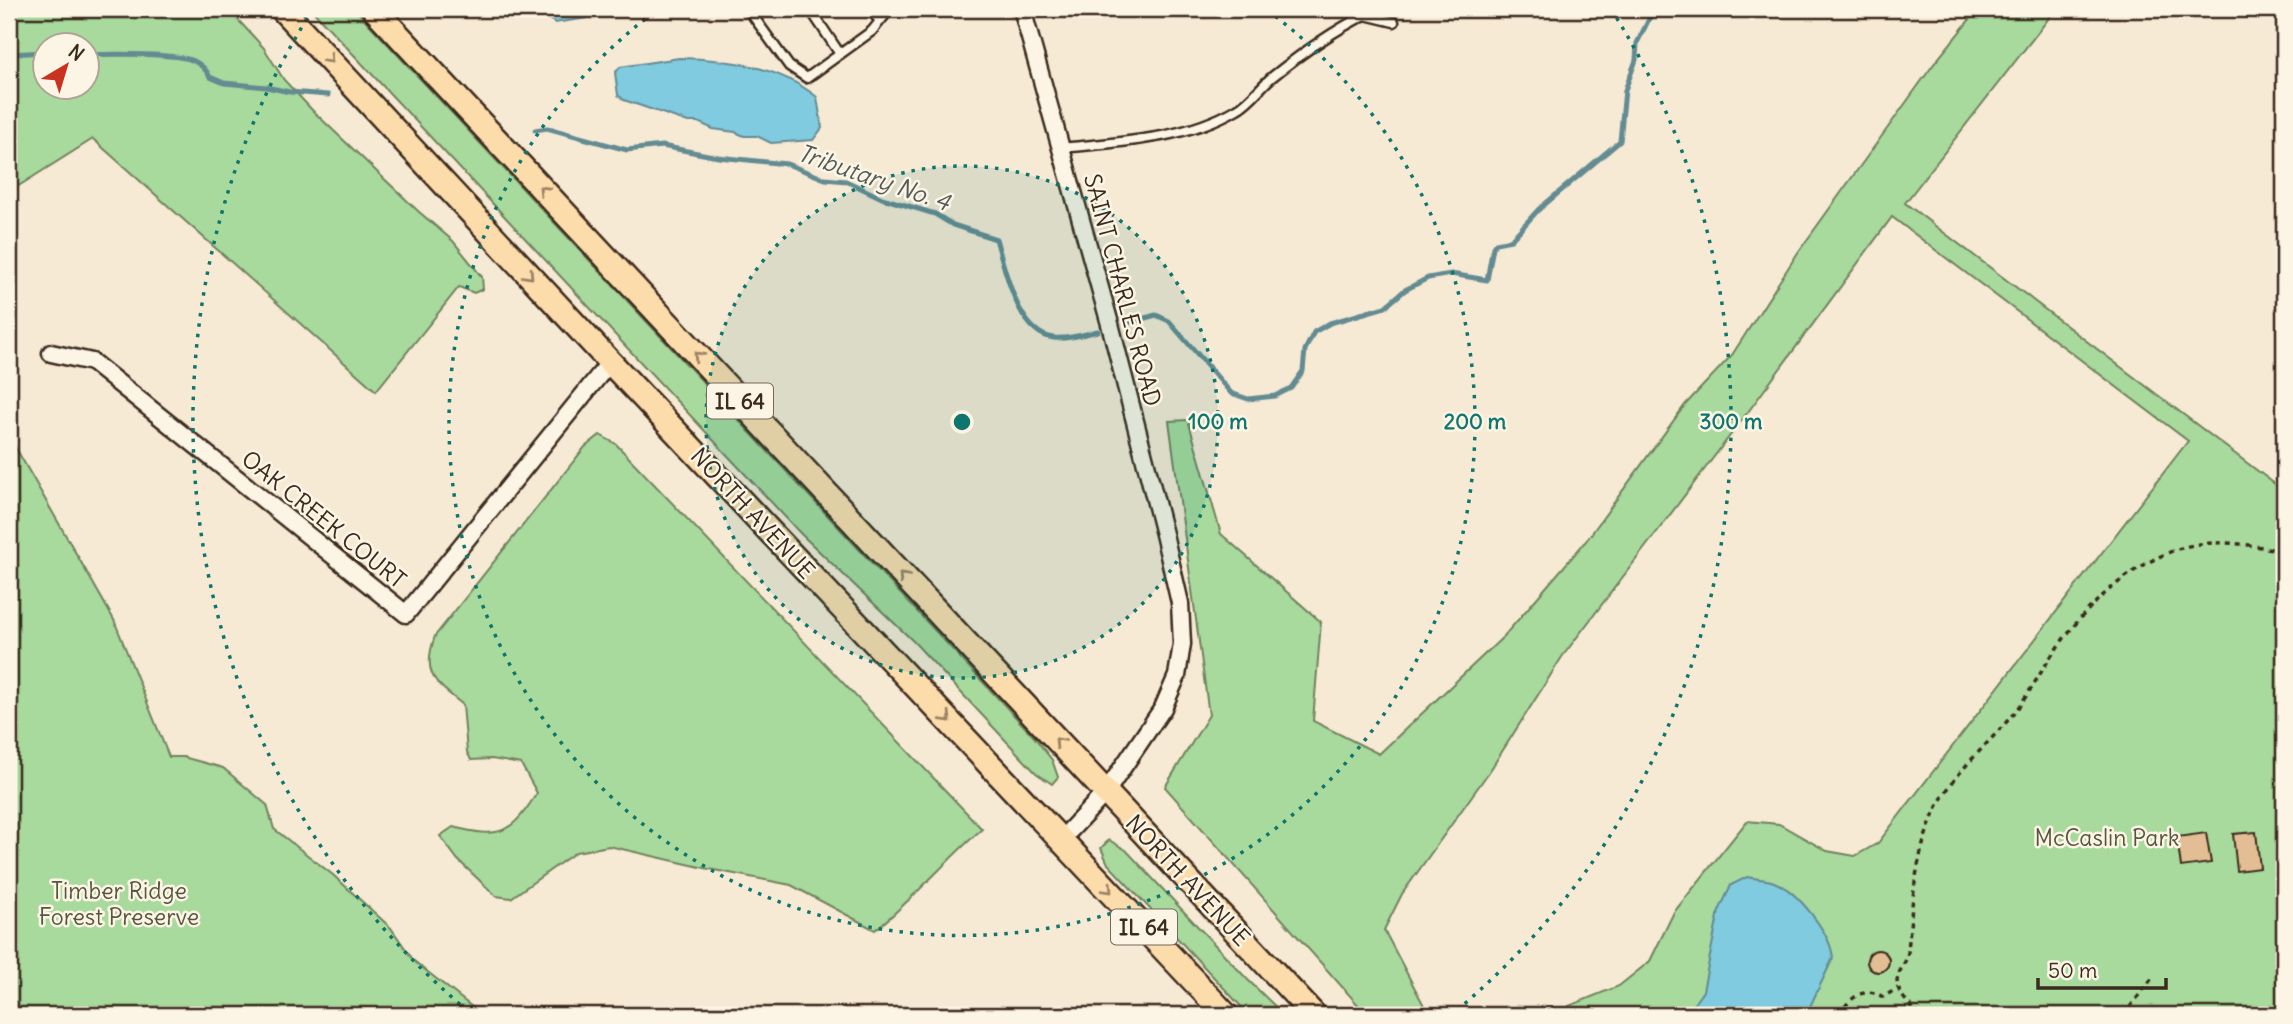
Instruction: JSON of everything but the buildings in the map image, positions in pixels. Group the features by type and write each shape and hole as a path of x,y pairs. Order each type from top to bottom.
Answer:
{"main road":[{"name":"NORTH AVENUE","path":"282,9 610,362 1226,1015"},
{"name":"NORTH AVENUE","path":"374,9 1314,1015"}],"street":[{"name":"SAINT CHARLES ROAD","path":"1022,9 1113,335 1164,534 1180,603 1182,644 1177,676 1163,708 1106,792 1061,839"},
{"name":"OAK CREEK COURT","path":"51,353 92,362 407,614 610,362"}],"lane":[{"path":"748,9 789,66 807,78 872,31 891,9"},
{"path":"810,9 840,54"},
{"path":"870,9 880,21"},
{"path":"1061,148 1133,140 1194,128 1238,109 1270,79 1338,29 1365,15 1394,22"}],"path":[{"path":"1920,1015 1898,988 1898,976 1908,954 1914,884 1920,854 1937,808 1963,767 2018,707 2072,626 2130,574 2172,551 2219,543 2284,552"},
{"path":"2124,1015 2153,977"},
{"path":"1839,1015 1848,1003 1865,992 1874,991 1886,997 1898,988"}],"green space":[{"path":"9,9 228,9 264,48 284,80 313,111 453,241 482,277 483,289 474,293 459,287 376,391 93,139 9,192"},
{"path":"311,9 355,9 1035,738 1052,760 1058,777 1052,784 1036,773 913,641 801,534"},
{"name":"McCaslin Park","path":"1978,9 2056,9 1905,203 2284,491 2284,1015 1566,1015 1569,1006 1619,986 1650,961 1674,912 1747,821 1779,824 1827,851 1855,856 1878,843 2188,441 1892,217 1562,657 1491,769 1402,894 1384,930 1429,1015 1367,1015 1165,787 1209,715 1169,421 1188,420 1221,534 1321,622 1313,721 1379,754 1504,636 1586,541 1685,405 1732,355 1799,251 1933,65"},
{"path":"600,435 616,444 982,829 875,930 791,885 609,846 576,852 511,898 496,896 458,860 440,836 453,827 482,833 503,830 520,817 537,793 521,764 492,759 471,760 467,752 463,705 438,683 430,669 435,636 585,447"},
{"name":"Timber Ridge Forest Preserve","path":"9,436 114,620 169,757 183,757 223,768 267,805 274,829 333,875 391,928 414,961 482,1015 9,1015"},
{"path":"1109,840 1126,850 1284,1015 1249,1015 1108,864 1101,848"}],"water":[{"path":"534,9 593,9 587,18 555,23"},
{"path":"2284,12 2284,47 2278,44 2276,19"},
{"path":"679,58 752,66 786,78 817,97 822,128 813,140 771,143 757,136 744,136 713,129 698,122 688,122 624,100 618,95 615,73 620,67"},
{"path":"1747,877 1774,882 1793,894 1820,926 1833,958 1806,1015 1686,1015 1703,991 1719,911 1731,885"}],"waterway":[{"name":"Tributary No. 4","path":"1127,323 1156,315 1169,321 1231,393 1248,399 1275,396 1291,388 1303,371 1305,350 1314,332 1330,323 1385,307 1405,290 1428,278 1451,274 1487,280 1496,243 1511,240 1538,210 1620,141 1625,90 1636,60 1637,43 1654,9"},
{"name":"Tributary No. 4","path":"9,54 32,53"},
{"name":"Tributary No. 4","path":"102,55 186,58 199,64 210,77 224,83 328,95"},
{"name":"Tributary No. 4","path":"535,130 547,128 627,150 662,146 718,157 787,164 825,179 846,181 882,198 935,214 953,225 996,239 1022,313 1041,334 1065,338 1098,331"}]}
